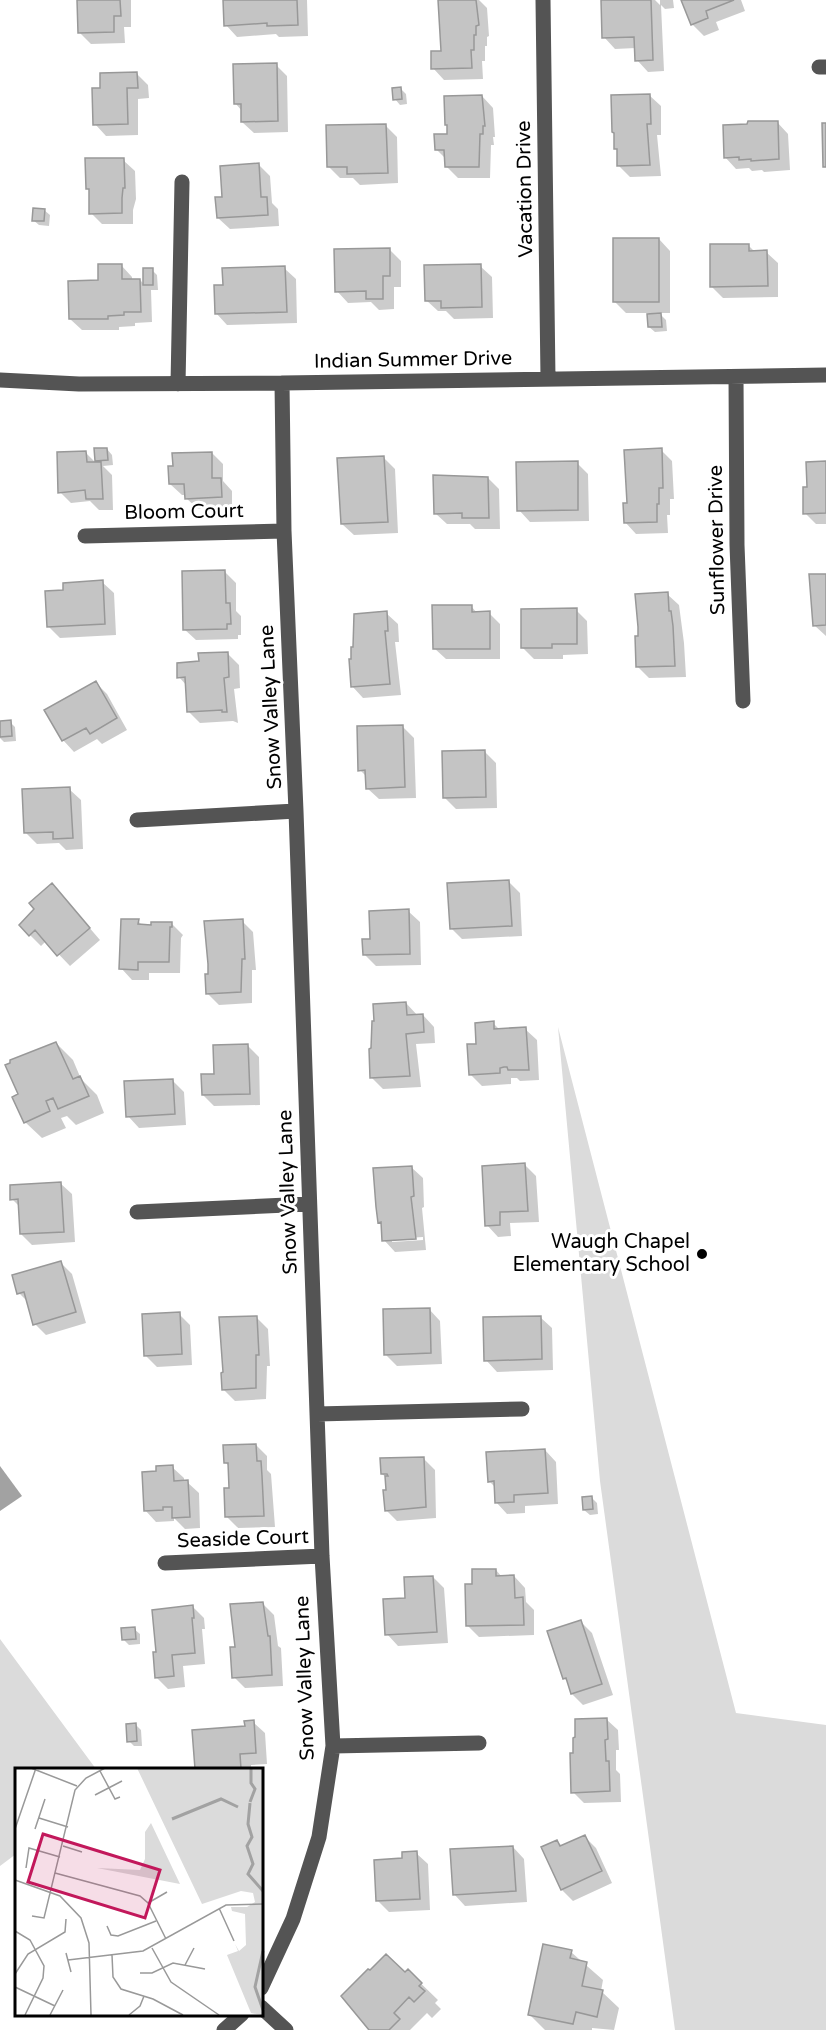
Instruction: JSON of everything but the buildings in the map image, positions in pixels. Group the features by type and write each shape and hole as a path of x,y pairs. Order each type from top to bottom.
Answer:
{"street":[{"name":"Vacation Drive","path":"543,0 548,378"},
{"path":"178,384 183,182"},
{"name":"Indian Summer Drive","path":"0,380 80,384 178,384 826,375"},
{"name":"Sunflower Drive","path":"736,377 737,545 743,701"},
{"name":"Snow Valley Lane","path":"262,1986 293,1919 319,1837 333,1746 322,1556 284,531 282,383"},
{"name":"Bloom Court","path":"85,536 284,531"},
{"path":"137,820 296,811"},
{"path":"136,1212 309,1204"},
{"path":"317,1414 522,1409"},
{"name":"Seaside Court","path":"165,1563 322,1556"},
{"path":"333,1746 479,1743"},
{"path":"262,2008 286,2030"},
{"path":"224,2030 240,2015"}],"shaded area":[{"path":"558,1027 736,1713 826,1725 826,2030 675,2030 600,1481"},
{"path":"0,1466 22,1496 0,1511"},
{"path":"0,1639 95,1768 15,1768 15,1855 0,1866"}],"place":[{"name":"Waugh Chapel Elementary School","path":"702,1254"}]}
